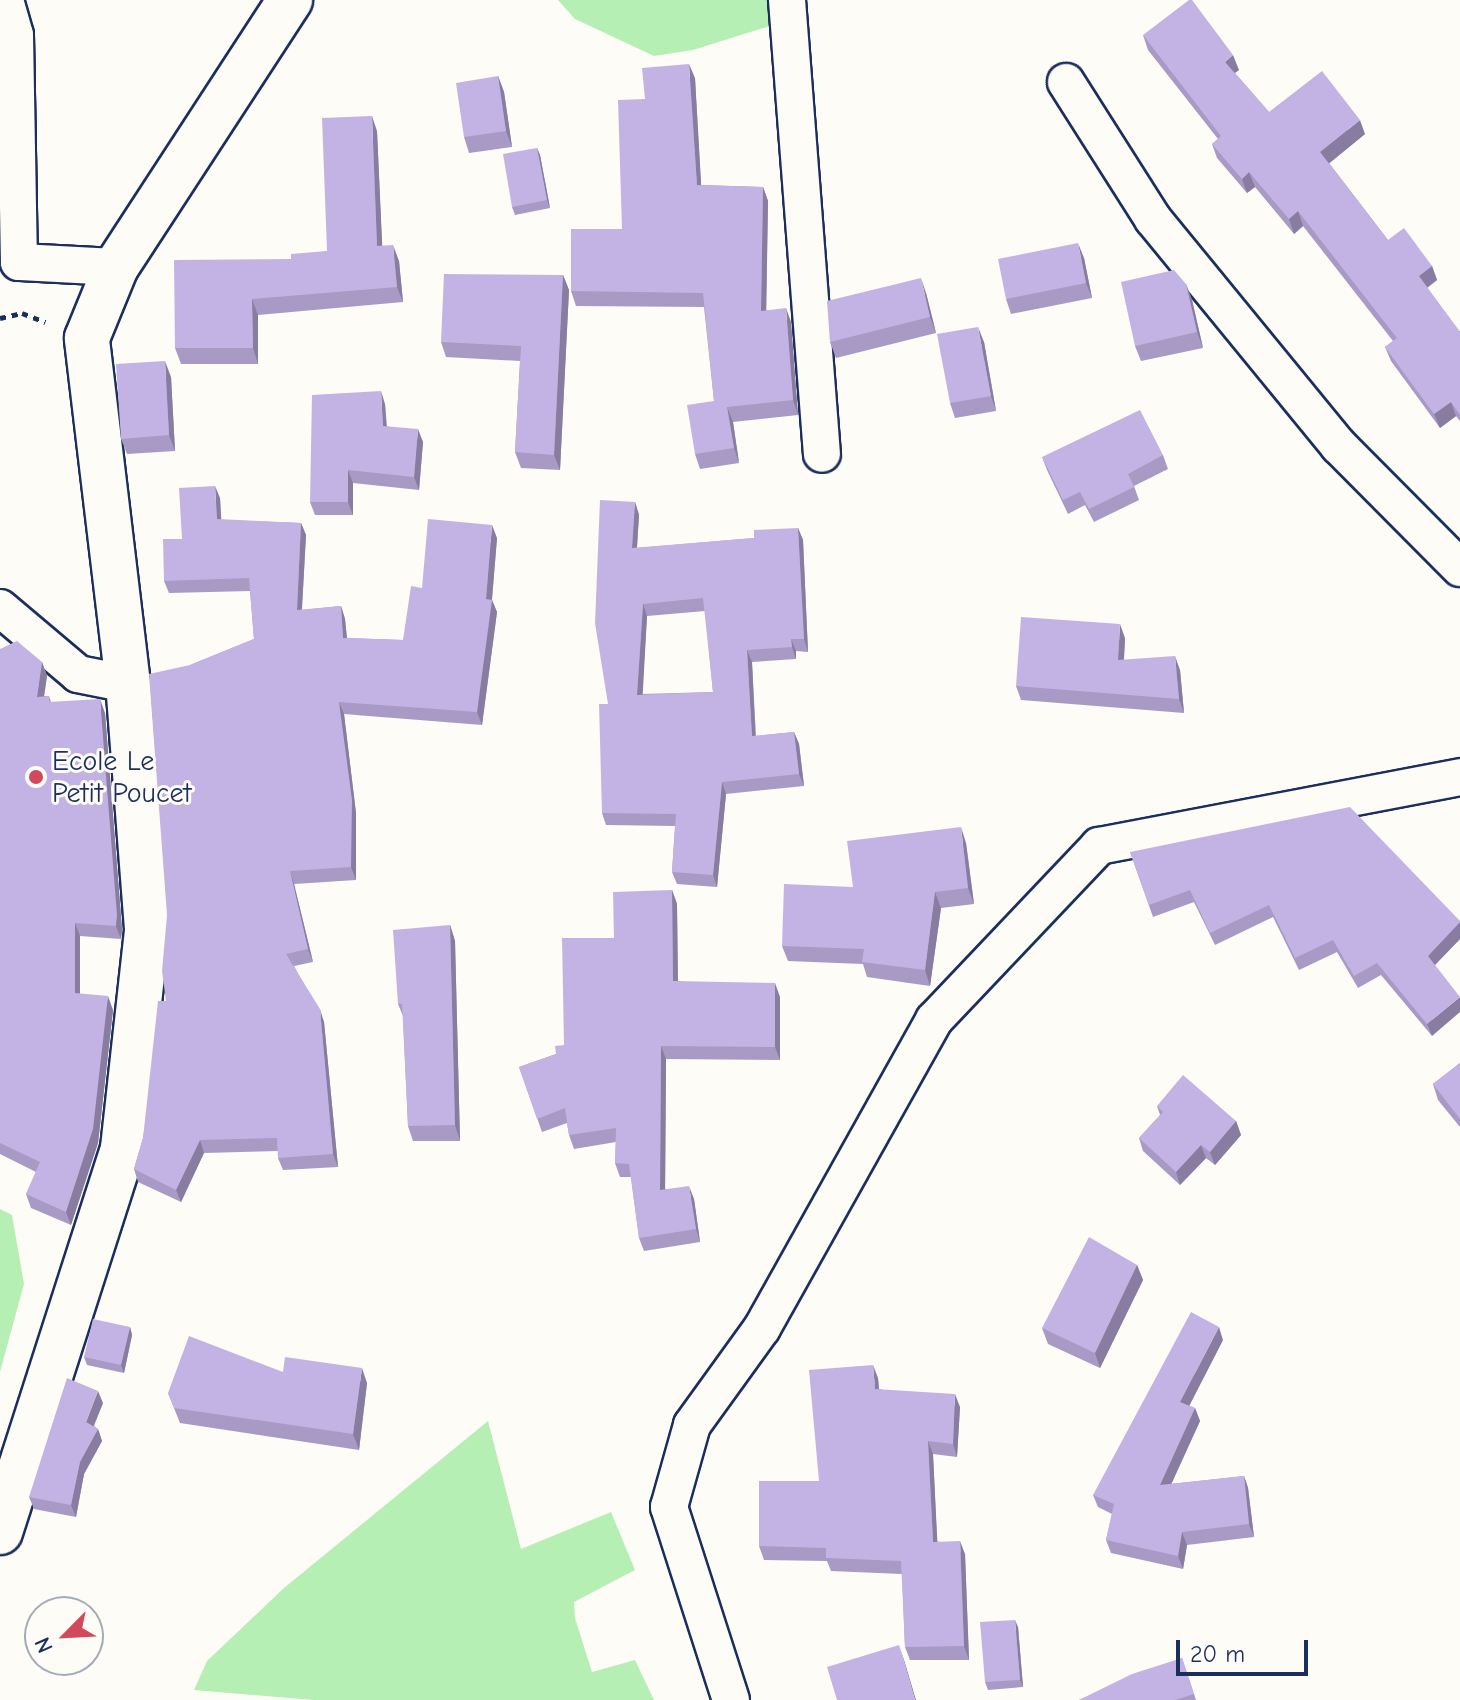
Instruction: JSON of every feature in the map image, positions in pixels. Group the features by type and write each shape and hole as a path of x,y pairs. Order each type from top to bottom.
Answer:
{"street":[{"path":"5,0 15,35 19,262 116,267"},
{"path":"0,1532 123,1148 147,929 128,684 87,338 116,267 290,0"},
{"path":"787,0 822,454"},
{"path":"1066,82 1153,219 1339,446 1460,568"},
{"path":"0,608 78,674 128,684"},
{"path":"731,1700 669,1507 692,1425 762,1328 934,1020 1099,846 1460,777"}],"green space":[{"path":"558,0 787,0 789,20 693,50 654,56 575,19"},
{"path":"0,1209 12,1215 24,1284 0,1372"},
{"path":"488,1421 521,1549 611,1512 635,1570 574,1602 575,1618 592,1672 635,1660 654,1700 314,1700 194,1690 207,1661 284,1588"}],"building":[{"path":"1189,0 1233,55 1225,62 1269,112 1322,71 1360,120 1320,152 1388,240 1404,228 1432,266 1419,276 1460,332 1460,415 1451,402 1434,414 1385,347 1397,338 1298,211 1289,219 1249,172 1242,179 1212,144 1221,136 1143,35"},
{"path":"689,64 697,185 763,187 761,311 786,308 793,400 727,407 734,448 695,454 687,405 714,401 703,293 571,291 571,229 622,229 618,100 645,99 642,68"},
{"path":"498,76 506,131 464,137 456,83"},
{"path":"372,116 377,246 393,245 397,287 252,299 253,348 175,348 174,260 291,259 291,254 327,251 322,118"},
{"path":"537,148 547,200 512,207 503,154"},
{"path":"1078,243 1086,283 1006,299 998,259"},
{"path":"1174,270 1186,284 1197,332 1135,346 1121,282"},
{"path":"444,274 563,275 554,455 515,452 521,346 441,342"},
{"path":"921,278 930,317 830,342 827,301"},
{"path":"978,327 991,396 950,403 937,334"},
{"path":"165,361 169,435 121,439 116,364"},
{"path":"381,391 383,426 418,429 414,477 348,470 348,502 310,502 312,395"},
{"path":"1140,410 1163,455 1128,474 1134,487 1089,509 1080,492 1063,500 1042,457"},
{"path":"215,486 217,519 301,523 297,610 341,606 343,638 403,640 411,586 422,588 428,519 492,525 486,599 492,600 477,712 339,702 352,800 351,867 290,871 308,949 286,954 320,1009 333,1154 278,1158 277,1138 200,1140 176,1190 134,1169 143,1138 158,1001 166,1001 162,971 167,915 149,674 190,665 254,639 249,578 164,581 163,539 182,539 179,488"},
{"path":"600,500 635,502 632,548 754,538 754,530 798,528 804,639 791,639 792,647 747,650 752,736 794,732 799,774 722,782 713,875 672,872 676,814 602,813 599,704 608,704 595,623","holes":["703,598 713,692 637,695 643,604"]},
{"path":"1021,617 1120,624 1118,660 1175,656 1179,699 1016,686"},
{"path":"17,641 42,662 37,697 49,696 49,702 100,699 117,915 116,926 75,923 75,993 108,996 93,1129 66,1212 26,1194 40,1162 0,1143 0,649"},
{"path":"1350,807 1460,921 1428,956 1460,997 1427,1024 1377,963 1354,976 1333,940 1295,958 1269,905 1210,933 1190,890 1149,905 1130,852"},
{"path":"961,827 968,888 935,892 925,970 862,962 864,949 782,946 784,884 853,887 847,841"},
{"path":"672,890 673,981 775,983 775,1047 661,1046 660,1190 689,1186 696,1229 639,1238 629,1164 615,1163 616,1128 569,1135 565,1108 537,1119 519,1067 556,1054 555,1046 564,1045 562,938 614,938 613,892"},
{"path":"450,925 455,1125 408,1126 402,1004 398,1004 393,930"},
{"path":"1460,1063 1460,1119 1433,1084"},
{"path":"1183,1075 1236,1121 1210,1152 1201,1145 1176,1172 1139,1138 1163,1112 1157,1106"},
{"path":"1089,1237 1137,1265 1095,1353 1042,1328"},
{"path":"1191,1312 1219,1327 1180,1402 1195,1408 1160,1485 1244,1476 1249,1524 1182,1532 1178,1556 1106,1540 1114,1504 1093,1495"},
{"path":"93,1319 130,1327 121,1365 84,1357"},
{"path":"189,1336 283,1372 285,1357 362,1368 353,1434 174,1408 168,1393"},
{"path":"873,1365 875,1389 955,1394 953,1444 928,1441 933,1542 960,1541 964,1646 905,1647 901,1561 826,1558 826,1548 759,1546 759,1481 819,1481 809,1370"},
{"path":"67,1378 98,1391 86,1422 98,1429 80,1462 71,1505 29,1497"},
{"path":"1015,1620 1020,1680 985,1682 980,1622"},
{"path":"899,1645 915,1700 837,1700 827,1667"},
{"path":"1182,1658 1194,1694 1175,1700 1079,1700 1132,1674"}],"place":[{"name":"Ecole Le Petit Poucet","path":"36,777"}]}
